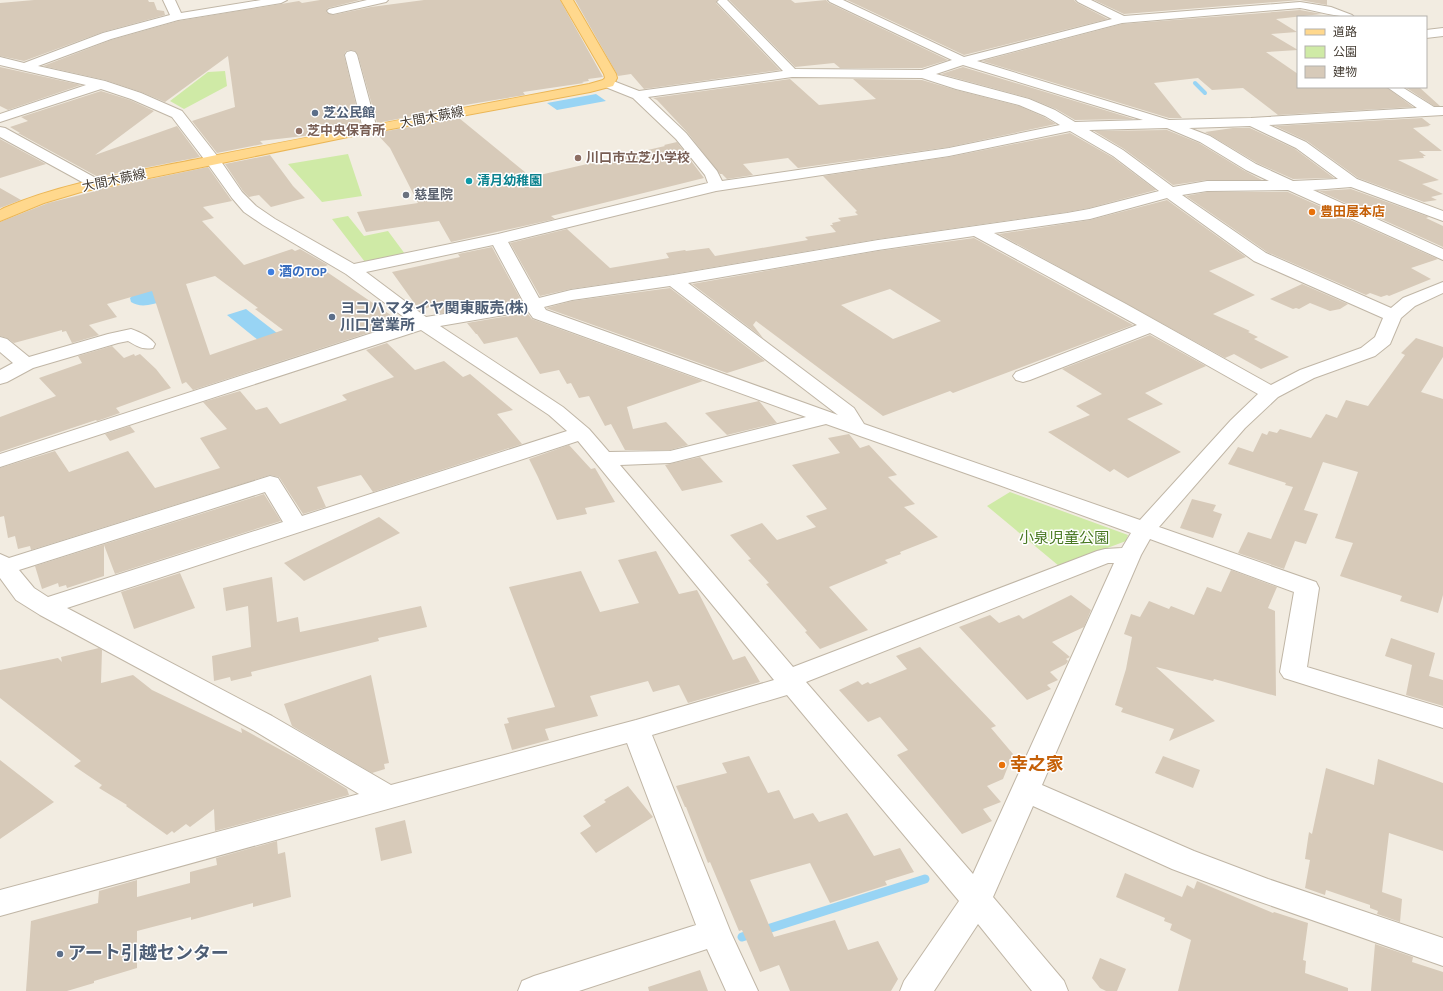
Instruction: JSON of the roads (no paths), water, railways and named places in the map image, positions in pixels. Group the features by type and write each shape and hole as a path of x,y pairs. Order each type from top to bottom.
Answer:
{"main road":[{"path":"567,0 610,74 611,78 608,83"},
{"name":"大間木蕨線","path":"0,216 45,197 98,184 370,129 590,88 608,83"}],"street":[{"path":"169,0 177,17"},
{"path":"0,74 25,67 108,36 177,17 281,0"},
{"path":"333,11 382,0"},
{"path":"834,0 963,61 1169,124 1205,139 1251,167 1443,255"},
{"path":"1082,0 1122,20"},
{"path":"1307,0 1346,16"},
{"path":"723,2 792,73"},
{"path":"922,74 963,61 1122,20 1300,5 1331,10"},
{"path":"1427,34 1443,32"},
{"path":"351,55 370,129"},
{"path":"0,61 100,84 136,96 177,114 213,160 237,195 250,209 269,222 352,270 423,323 556,411 582,433 789,682 977,899 1052,991"},
{"path":"638,94 792,73 922,74 961,86 1024,102 1050,113 1074,126 1118,154 1166,189 1169,193 1260,257 1393,316"},
{"path":"608,83 638,94 681,136 712,174 716,186"},
{"path":"0,118 38,107 59,97 100,84"},
{"path":"1395,88 1437,111"},
{"path":"352,270 498,239 716,186 944,153 1074,126 1251,122 1437,111"},
{"path":"1251,122 1301,145 1352,182 1443,216"},
{"path":"0,131 98,184"},
{"path":"0,461 423,323 533,305 571,295 673,280 871,246 1090,214 1169,193 1207,186 1324,185 1352,182"},
{"path":"977,231 1271,393"},
{"path":"498,239 539,314 1307,588 1293,672 1443,718"},
{"path":"673,280 847,412 856,428"},
{"path":"916,991 977,899 1129,555 1144,530 1238,424 1271,393 1307,374 1368,352 1383,340 1393,316 1409,302 1443,287"},
{"path":"1023,376 1151,326"},
{"path":"0,378 26,364 115,338 131,335 146,344"},
{"path":"0,343 26,364"},
{"path":"603,459 670,457 827,418"},
{"path":"46,606 582,433"},
{"path":"296,525 270,483 2,565 26,594 49,609 199,688 355,776 388,798"},
{"path":"0,903 636,730 789,682 1105,556 1129,555"},
{"path":"636,730 715,933 742,991"},
{"path":"1025,790 1183,860 1260,889 1443,952"},
{"path":"534,991 715,933"}],"water":[{"path":"596,94 606,101 557,110 547,103"},
{"path":"152,288 163,301 146,305 138,305 131,302 130,298 133,295"},
{"path":"246,309 277,333 258,340 227,315"}],"waterway":[{"path":"1195,83 1205,93"},
{"path":"742,937 925,879"}],"place":[{"name":"芝公民館","path":"315,113"},
{"name":"芝中央保育所","path":"299,131"},
{"name":"川口市立芝小学校","path":"578,158"},
{"name":"清月幼稚園","path":"469,181"},
{"name":"慈星院","path":"406,195"},
{"name":"豊田屋本店","path":"1312,212"},
{"name":"酒のTOP","path":"271,272"},
{"name":"ヨコハマタイヤ関東販売(株) 川口営業所","path":"332,317"},
{"name":"幸之家","path":"1002,765"},
{"name":"アート引越センター","path":"60,954"}],"park label":[{"name":"小泉児童公園","path":"1064,538"}]}
